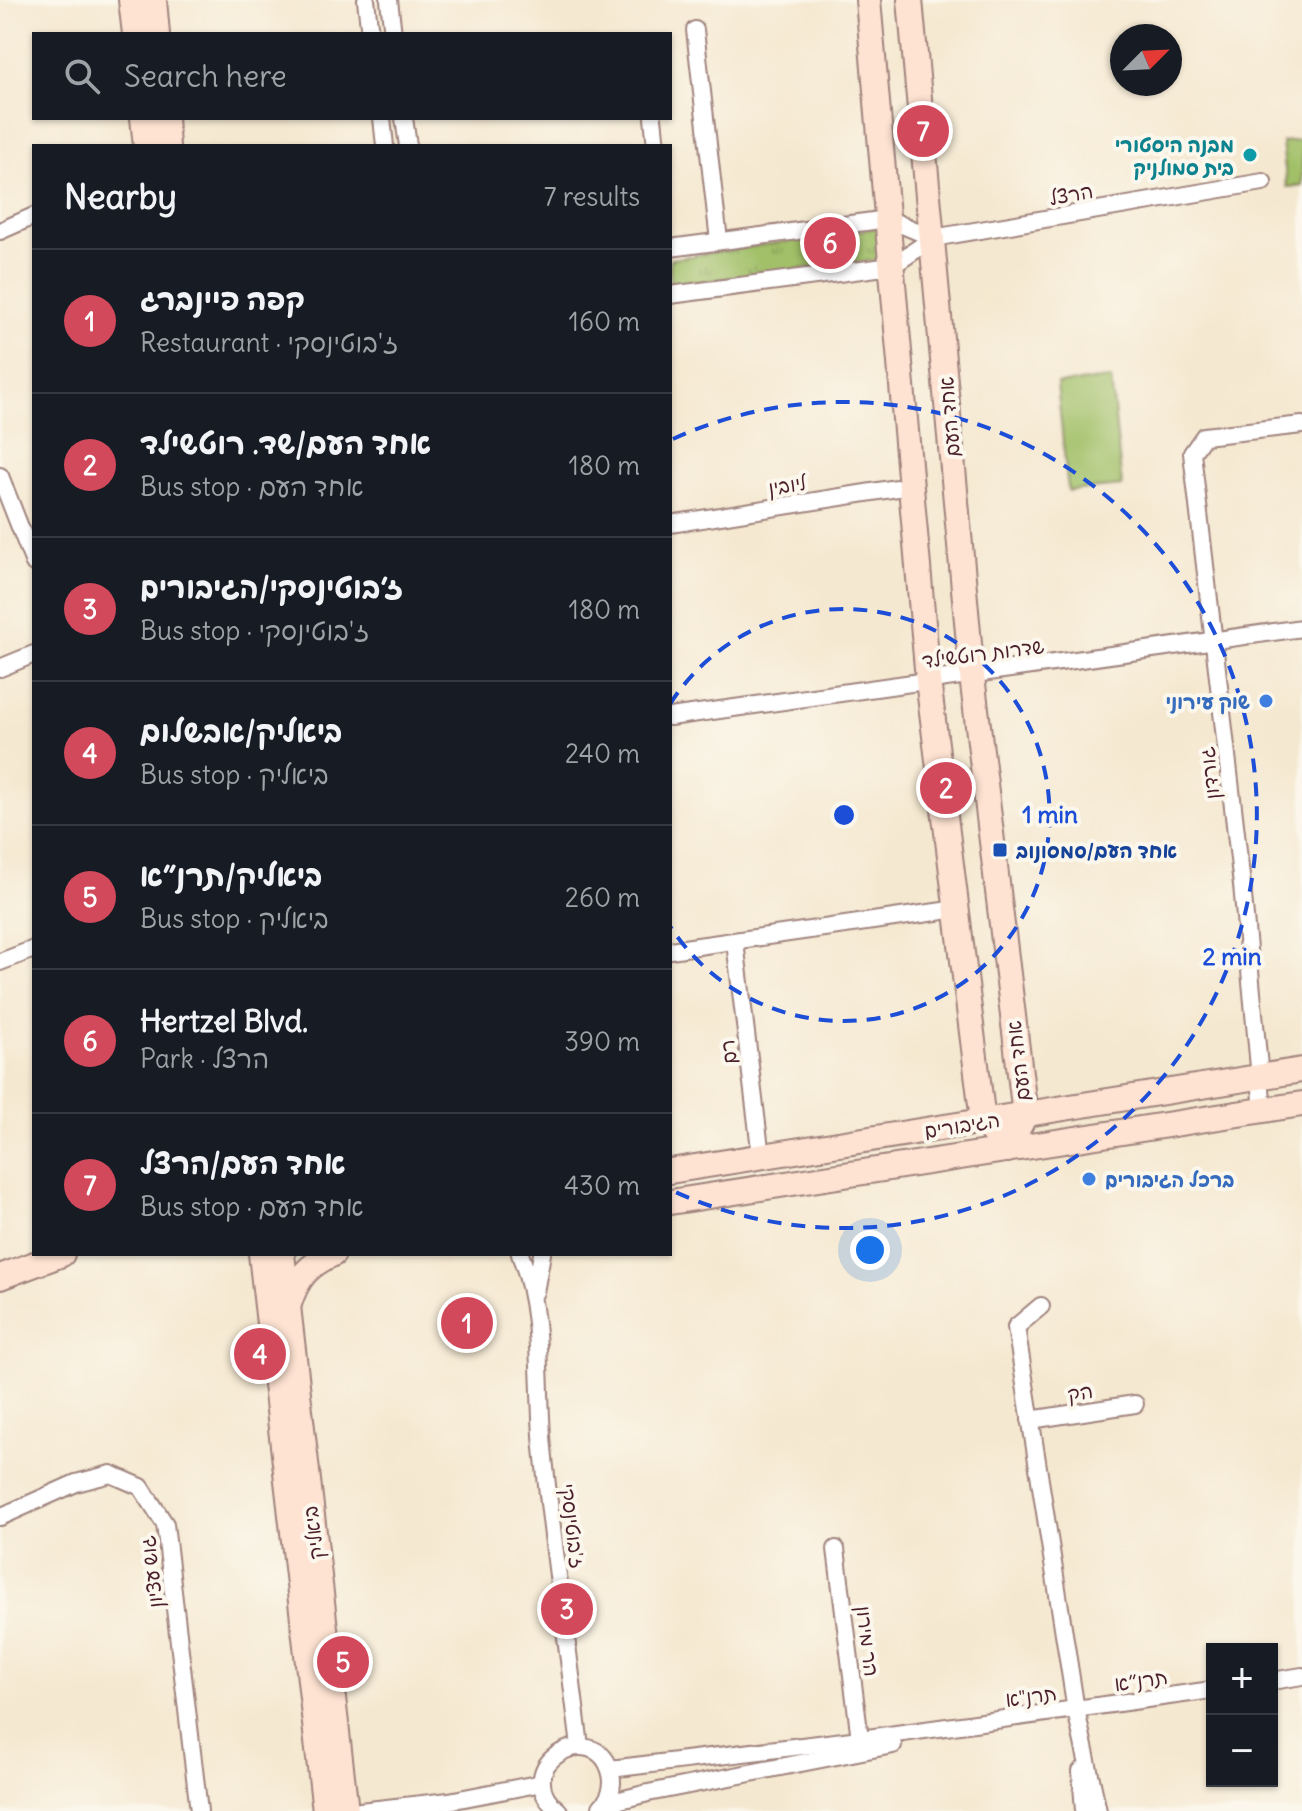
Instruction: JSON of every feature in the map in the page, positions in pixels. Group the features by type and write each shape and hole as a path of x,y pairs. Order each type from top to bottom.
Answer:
{"street":[{"path":"131,0 135,32"},
{"path":"154,0 157,32"},
{"path":"366,0 370,32"},
{"path":"389,0 393,32"},
{"path":"868,0 928,680 983,1121 1007,1150"},
{"name":"אחד העם","path":"910,0 972,676 1025,1115 1007,1150"},
{"path":"695,30 719,241"},
{"path":"143,120 146,144"},
{"path":"165,120 167,144"},
{"path":"382,120 385,144"},
{"path":"404,120 408,144"},
{"path":"653,120 656,144"},
{"name":"הרצל","path":"672,295 892,266 933,238 1263,182"},
{"path":"0,231 32,217"},
{"path":"672,248 888,219 933,238"},
{"name":"גורדון","path":"1263,1110 1242,885 1192,453 1204,436 1302,425"},
{"path":"0,476 32,558"},
{"name":"ליובין","path":"672,524 910,486"},
{"name":"שדרות רוטשילד","path":"672,717 1302,628"},
{"path":"0,668 32,655"},
{"path":"672,950 957,909"},
{"name":"רם","path":"735,942 761,1157"},
{"path":"0,962 32,950"},
{"name":"הגיבורים","path":"672,1171 1302,1070"},
{"name":"הגיבורים","path":"672,1202 1302,1104"},
{"path":"0,1277 57,1256"},
{"name":"ביאליק","path":"261,1256 325,1811"},
{"name":"ביאליק","path":"282,1256 346,1811"},
{"path":"287,1310 295,1285 306,1270 330,1256"},
{"name":"ז'בוטינסקי","path":"521,1256 534,1310 543,1447 580,1747"},
{"name":"ז'בוטינסקי","path":"534,1310 536,1277 541,1256"},
{"path":"1041,1306 1016,1327 1076,1710 1098,1811"},
{"name":"הק","path":"1030,1420 1135,1404"},
{"name":"גוש עציון","path":"0,1517 76,1483 111,1474 141,1487 165,1524 199,1811"},
{"name":"הר מירון","path":"836,1549 860,1739"},
{"path":"1278,1680 1302,1676"},
{"name":"תרנ״א","path":"1076,1710 1206,1691"},
{"path":"1076,1710 1084,1811"},
{"name":"תרנ\"א","path":"610,1769 1076,1710"},
{"name":"תרנ\"א","path":"600,1808 648,1793 1076,1710"},
{"path":"558,1810 544,1793 543,1771 549,1761 568,1748 580,1747 598,1753 610,1769 612,1787 600,1808"},
{"path":"360,1811 449,1801 542,1783"},
{"path":"550,1811 558,1810"}],"green space":[{"path":"1302,140 1302,186 1287,187 1282,142"},
{"path":"882,227 885,259 672,285 672,259"},
{"path":"1111,379 1122,486 1068,491 1057,384"}],"place":[{"name":"אחד העם/הרצל","path":"923,131"},
{"name":"מבנה היסטורי בית סמולניק","path":"1250,155"},
{"name":"Hertzel Blvd.","path":"830,243"},
{"name":"שוק עירוני","path":"1266,701"},
{"name":"אחד העם/שד. רוטשילד","path":"946,788"},
{"name":"אחד העם/סמסונוב","path":"1000,850"},
{"name":"ברכל הגיבורים","path":"1089,1179"},
{"name":"קפה פיינברג","path":"467,1323"},
{"name":"ביאליק/אבשלום","path":"260,1354"},
{"name":"ז׳בוטינסקי/הגיבורים","path":"567,1609"},
{"name":"ביאליק/תרנ״א","path":"343,1662"}]}
